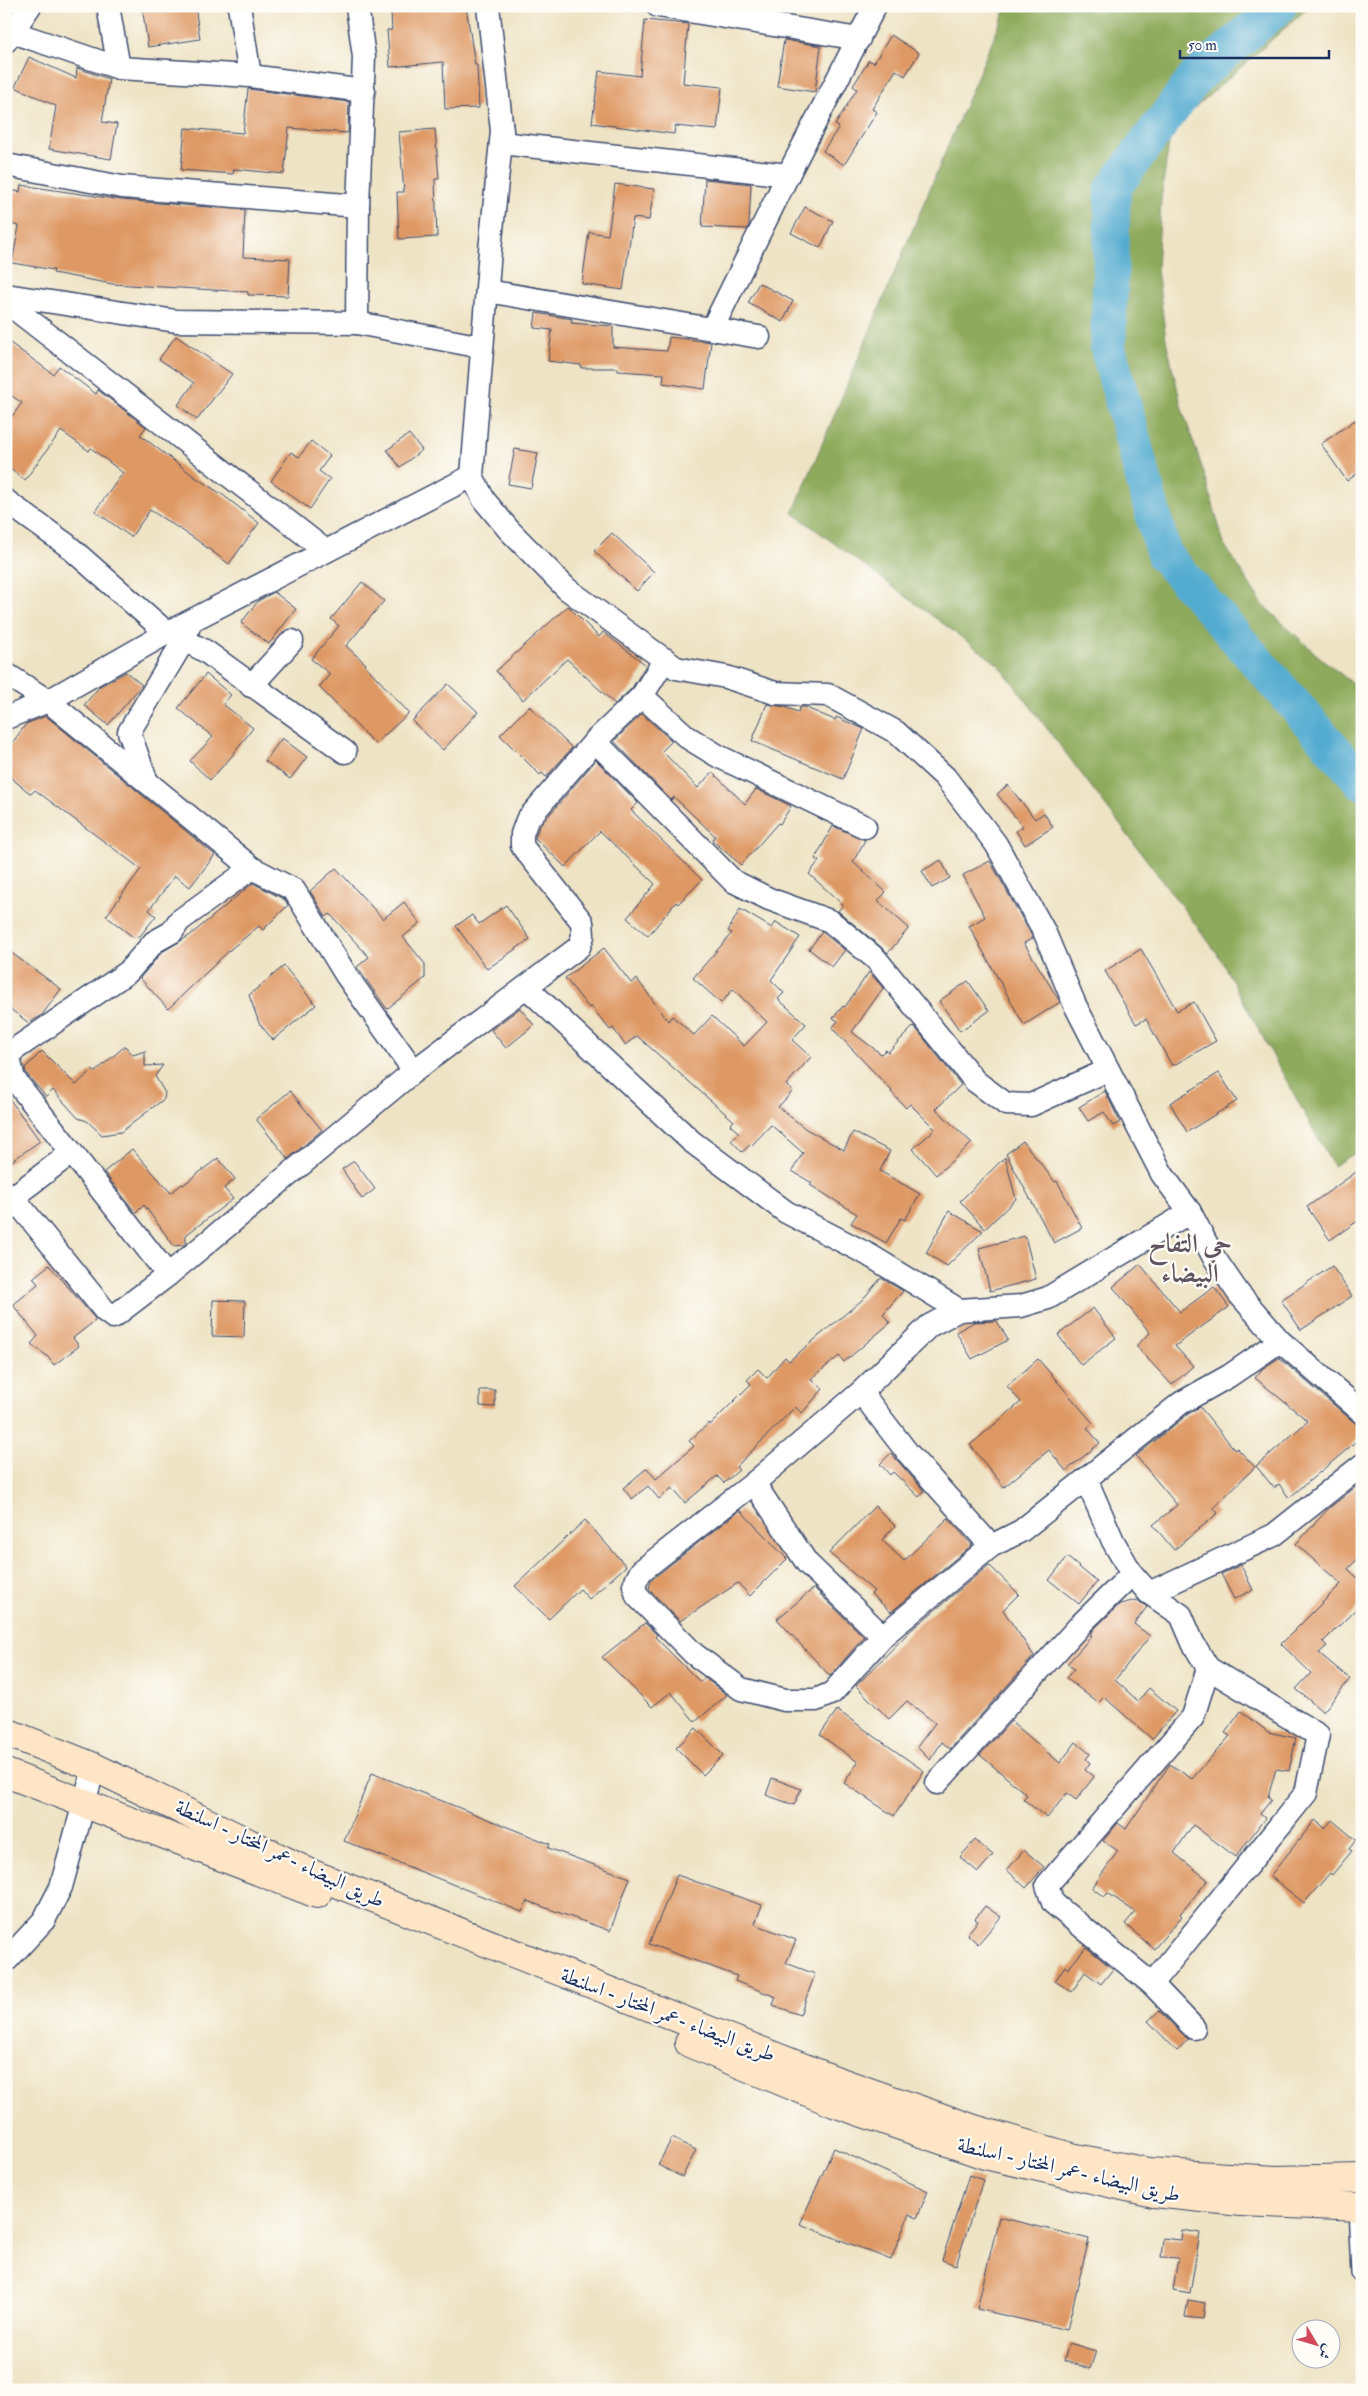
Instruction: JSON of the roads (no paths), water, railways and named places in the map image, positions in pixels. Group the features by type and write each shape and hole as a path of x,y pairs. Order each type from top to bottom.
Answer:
{"main road":[{"name":"طريق البيضاء -عمر المختار - اسلنطة","path":"6,1732 94,1767 310,1873 835,2080 974,2129 1071,2157 1148,2172 1276,2180 1357,2193"},
{"name":"طريق البيضاء -عمر المختار - اسلنطة","path":"6,1773 528,1978 834,2103 985,2155 1154,2193 1241,2202 1357,2193"}],"street":[{"path":"30,6 9,36 119,68 250,76 364,91"},
{"path":"108,6 119,68"},
{"path":"239,6 250,76"},
{"path":"357,6 364,57 358,206 357,324"},
{"path":"488,6 502,131 472,476 484,500 509,530 567,589 676,668 726,677 775,693 828,695 896,732 945,777 996,844 1044,931 1075,1005 1162,1174 1190,1212 1213,1256 1239,1294 1280,1341 1362,1412"},
{"path":"658,6 859,39"},
{"path":"712,329 788,175 876,6"},
{"path":"501,143 788,175"},
{"path":"6,165 122,187 358,206"},
{"path":"487,291 759,337"},
{"path":"6,295 176,321 357,324 482,347"},
{"path":"6,302 326,551"},
{"path":"6,718 48,701 181,631 326,551 472,476"},
{"path":"6,501 181,631 251,686 345,752"},
{"path":"147,782 129,732 181,631"},
{"path":"251,686 292,641"},
{"path":"71,1153 10,1194 105,1311 113,1318 168,1275 414,1071 579,947 584,936 582,922 522,846 522,834 527,820 595,741 642,696 665,659"},
{"path":"6,674 48,701 252,868 294,890 346,975 414,1071"},
{"path":"642,696 686,737 710,751 865,827"},
{"path":"595,741 733,881 769,898 830,921 876,959 975,1081 1006,1104 1031,1105 1108,1070"},
{"path":"168,1275 14,1079 7,1054 128,972 154,942 172,932 179,921 252,868"},
{"path":"526,987 698,1147 786,1212 869,1255 959,1310"},
{"path":"1190,1212 1048,1298 1021,1306 959,1310 929,1326 861,1392 754,1483 641,1571 634,1585 636,1596 694,1654 741,1689 785,1700 816,1700 832,1693 884,1635 991,1546 1021,1530 1181,1403 1229,1376 1280,1341"},
{"path":"861,1392 907,1452 991,1546"},
{"path":"1149,1593 1274,1535 1362,1465"},
{"path":"1086,1479 1113,1542 1132,1574 1149,1593 1181,1615 1192,1643 1208,1668 1318,1735 1306,1793 1152,1984"},
{"path":"754,1483 808,1564 874,1628 884,1635"},
{"path":"937,1783 1082,1623 1132,1574"},
{"path":"1194,2028 1152,1984 1053,1903 1047,1885 1193,1717 1208,1668"},
{"path":"6,1961 44,1920 61,1887 94,1767"}],"lane":[{"path":"1357,2193 1357,2274 1362,2278"}],"waterway":[{"path":"1279,6 1196,77 1113,188 1108,348 1164,555 1362,782"}],"district":[{"name":"حي التفاح البيضاء","path":"1190,1259"}]}
